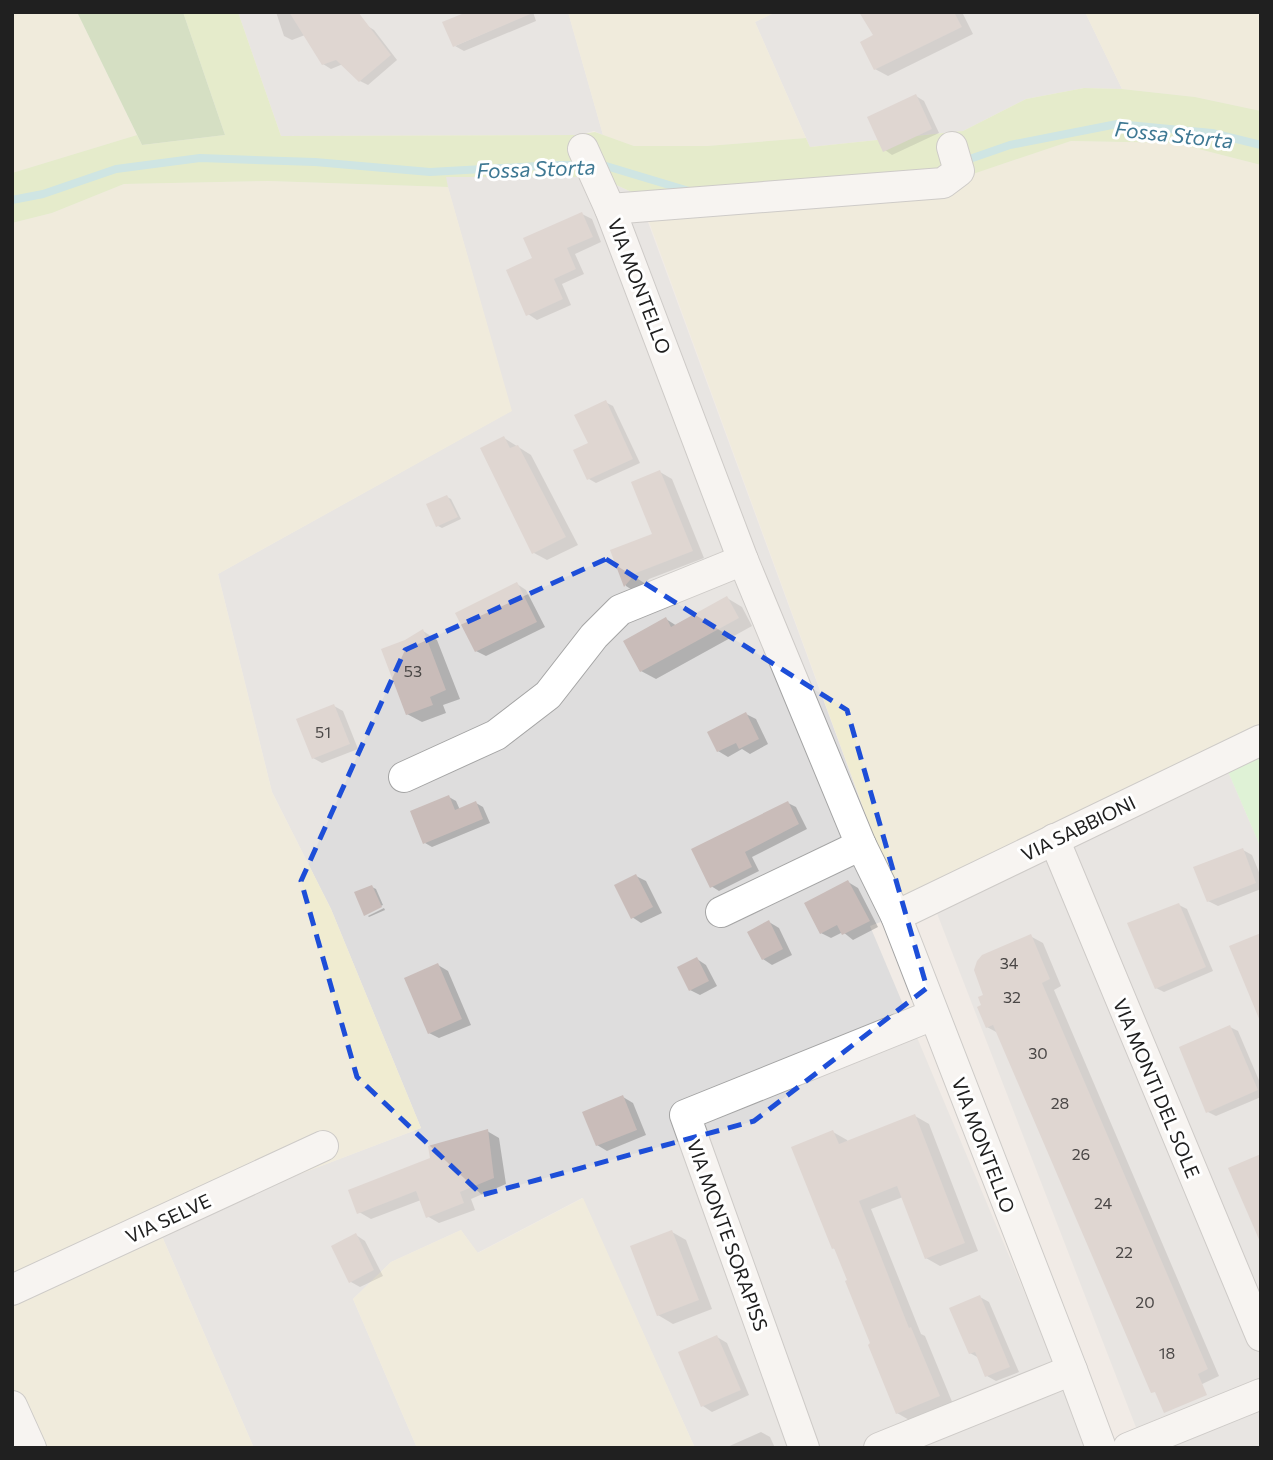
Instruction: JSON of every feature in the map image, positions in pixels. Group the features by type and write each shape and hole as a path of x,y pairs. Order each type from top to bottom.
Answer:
{"street":[{"name":"VIA MONTELLO","path":"955,159 943,183 610,209 743,560 861,845 895,916 1101,1448"},
{"path":"588,160 610,209"},
{"path":"404,777 496,735 548,695 594,636 620,610 743,560"},
{"name":"VIA SABBIONI","path":"895,916 1261,740"},
{"name":"VIA MONTI DEL SOLE","path":"1054,839 1261,1336"},
{"path":"721,912 861,845"},
{"name":"VIA MONTE SORAPISS","path":"804,1448 685,1115 933,1015"},
{"name":"VIA SELVE","path":"12,1290 323,1146"},
{"path":"879,1448 1072,1370"},
{"path":"1128,1448 1261,1394"},
{"path":"12,1406 31,1448"}],"highlighted area":[{"path":"606,559 847,710 927,988 754,1121 482,1195 357,1077 301,881 405,650"}],"shaded area":[{"path":"12,12 77,12 137,135 12,173"},
{"path":"238,12 568,12 603,135 594,131 577,135 281,136"},
{"path":"568,12 776,12 755,22 806,138 707,146 634,146 603,135"},
{"path":"776,12 1085,12 1122,89 1084,88 1026,99 963,131 810,147 755,22"},
{"path":"1085,12 1261,12 1261,111 1195,97 1122,89"},
{"path":"1071,141 1175,143 1261,165 1261,724 931,893 902,914 645,211 972,174"},
{"path":"445,177 599,177 638,195 902,914 870,926 1090,1448 695,1448 582,1198 477,1253 461,1230 391,1262 353,1299 417,1448 254,1448 161,1234 187,1217 421,1128 331,909 272,792 218,574 511,411"},
{"path":"268,181 448,187 512,411 218,574 272,792 331,909 421,1128 187,1217 161,1234 254,1448 36,1448 12,1408 12,223 52,213 124,184"},
{"path":"1217,746 1261,848 1261,1448 1144,1448 933,903"},
{"path":"583,1198 695,1448 417,1448 353,1299 391,1262 461,1230 478,1253"}],"green space":[{"path":"77,12 183,12 225,135 142,145"},
{"path":"183,12 238,12 281,136 576,135 595,132 634,146 707,146 806,138 810,147 963,131 1026,99 1084,88 1122,89 1195,97 1261,111 1261,165 1175,143 1071,141 973,174 638,195 599,177 446,177 448,187 268,181 124,184 52,213 12,223 12,173 137,135 142,145 225,135"},
{"path":"1261,724 1261,848 1217,746"}],"building":[{"path":"289,12 358,12 391,55 359,82 336,60 322,65"},
{"path":"467,12 535,12 453,47 442,22"},
{"path":"859,12 954,12 962,27 874,70 860,42 873,35"},
{"path":"916,94 932,129 883,152 867,117"},
{"path":"582,212 593,237 567,248 576,269 554,279 563,299 526,316 506,270 532,258 523,238"},
{"path":"606,400 633,459 587,480 573,450 588,443 574,415"},
{"path":"504,436 510,448 518,445 566,537 532,554 480,448"},
{"path":"660,470 693,551 636,573 624,587 610,550 652,534 631,482"},
{"path":"447,495 458,517 436,527 426,504"},
{"path":"517,582 537,622 475,652 455,613"},
{"path":"727,596 739,618 640,672 623,641 666,617 671,627"},
{"path":"423,629 446,690 430,697 433,705 406,715 381,649 405,640"},
{"path":"334,704 350,744 312,759 296,719"},
{"path":"746,712 759,739 739,749 736,743 717,752 707,732"},
{"path":"449,795 455,810 476,801 483,819 423,844 410,811"},
{"path":"788,801 799,824 745,852 752,867 710,888 691,849"},
{"path":"1243,848 1256,883 1207,902 1193,867"},
{"path":"636,874 653,907 631,919 614,885"},
{"path":"848,880 870,921 842,935 837,925 820,934 804,903"},
{"path":"372,885 382,907 364,916 354,892"},
{"path":"1179,903 1206,967 1155,989 1127,923"},
{"path":"769,920 783,949 762,960 747,932"},
{"path":"1261,933 1261,1021 1260,1021 1229,946"},
{"path":"1031,934 1050,979 1042,983 1208,1369 1198,1374 1207,1395 1164,1413 1155,1392 1151,1393 993,1025 986,1028 977,1007 981,1005 978,997 983,995 974,970 977,961 982,955"},
{"path":"697,957 709,981 689,991 677,967"},
{"path":"438,963 462,1019 428,1034 404,978"},
{"path":"1230,1025 1258,1090 1206,1113 1179,1047"},
{"path":"623,1095 637,1130 596,1146 582,1112"},
{"path":"915,1114 965,1243 925,1259 897,1186 859,1201 909,1328 911,1327 940,1396 896,1414 868,1345 870,1343 845,1281 847,1280 791,1147 833,1130 839,1144"},
{"path":"488,1129 494,1178 460,1192 464,1203 426,1218 416,1191 357,1214 348,1190 430,1158 428,1146"},
{"path":"1261,1154 1261,1244 1228,1168"},
{"path":"672,1230 699,1300 657,1316 630,1246"},
{"path":"356,1233 374,1270 349,1283 331,1246"},
{"path":"980,1295 1010,1367 985,1377 975,1352 969,1354 949,1308"},
{"path":"717,1335 741,1390 701,1407 678,1352"}],"waterway":[{"name":"Fossa Storta","path":"961,162 1010,145 1117,124 1212,133 1261,145"},
{"name":"Fossa Storta","path":"12,200 43,194 116,169 200,158 315,162 430,172 584,165"},
{"name":"Fossa Storta","path":"597,166 606,166 689,191"}]}
